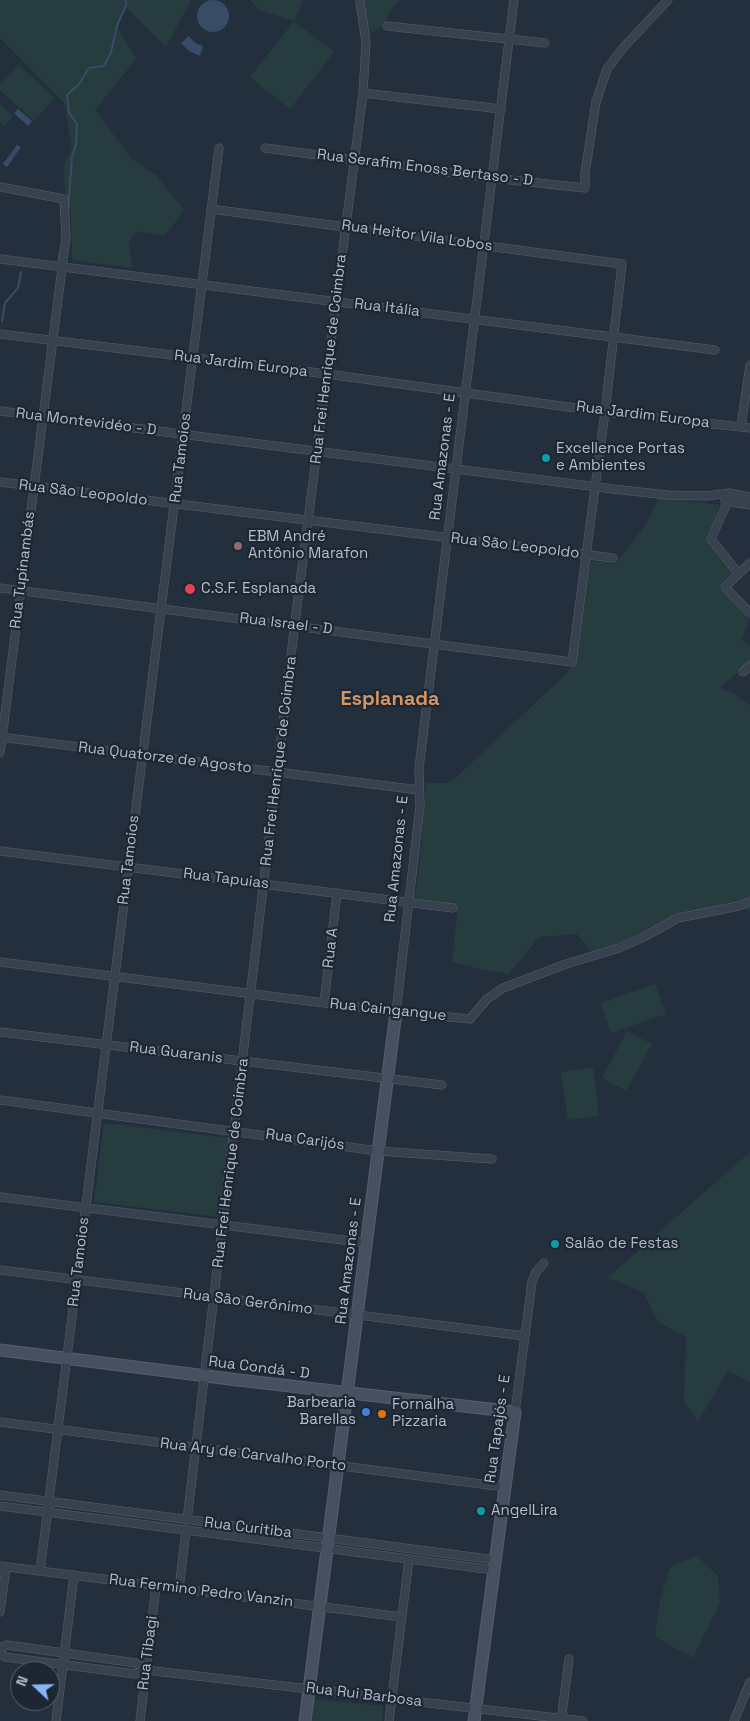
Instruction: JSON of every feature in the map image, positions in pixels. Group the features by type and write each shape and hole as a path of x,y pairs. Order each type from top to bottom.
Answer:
{"street":[{"name":"Rua Amazonas - E","path":"305,1721 388,1078 420,806 419,768 514,0"},
{"name":"Rua Serafim Enoss Bertaso - D","path":"265,148 492,178 585,188 585,173 596,102 607,69 617,55 668,0"},
{"name":"Rua Frei Henrique de Coimbra","path":"187,1520 295,625 363,93 366,42 360,2"},
{"path":"387,26 545,43"},
{"path":"363,93 501,108"},
{"name":"Rua Tamoios","path":"40,1571 219,148"},
{"name":"Rua Tupinambás","path":"0,187 64,199 66,237 0,754"},
{"name":"Rua Heitor Vila Lobos","path":"211,209 622,264 614,337"},
{"name":"Rua Itália","path":"0,259 715,350"},
{"name":"Rua Jardim Europa","path":"0,334 327,374 605,412 750,428"},
{"path":"586,555 614,337"},
{"path":"741,427 750,365"},
{"name":"Rua Montevidéo - D","path":"0,411 595,486 667,494 707,496 750,505"},
{"name":"Rua São Leopoldo","path":"0,482 613,558"},
{"name":"Rua Montevidéo - D","path":"707,496 729,493 750,497"},
{"path":"728,501 712,539 739,574"},
{"name":"Rua Israel - D","path":"0,588 572,662 586,555"},
{"path":"750,563 725,587 750,613"},
{"path":"742,672 750,665"},
{"name":"Rua Quatorze de Agosto","path":"1,737 420,790"},
{"name":"Rua Tapuias","path":"0,851 453,908"},
{"name":"Rua A","path":"324,1003 338,893"},
{"name":"Rua Caingangue","path":"0,962 396,1012 470,1019 488,999 503,988 566,964 619,948 644,937 678,918 739,906 750,901"},
{"name":"Rua Guaranis","path":"0,1032 442,1085"},
{"name":"Rua Carijós","path":"0,1100 235,1130 378,1151 492,1159"},
{"path":"0,1197 367,1243"},
{"name":"Rua Tapajós - E","path":"474,1721 532,1282 536,1272 544,1263"},
{"name":"Rua São Gerônimo","path":"0,1270 525,1336"},
{"name":"Rua Condá - D","path":"0,1350 515,1412"},
{"name":"Rua Ary de Carvalho Porto","path":"0,1422 505,1487"},
{"name":"Rua Curitiba","path":"0,1496 187,1520 409,1559 495,1565"},
{"name":"Rua Curitiba","path":"0,1506 186,1530 328,1544 495,1565"},
{"path":"179,1588 186,1530"},
{"path":"389,1721 409,1559"},
{"path":"0,1612 3,1566"},
{"name":"Rua Fermino Pedro Vanzin","path":"3,1566 402,1617"},
{"path":"56,1721 74,1575"},
{"name":"Rua Tibagi","path":"140,1721 156,1586"},
{"path":"0,1648 7,1645 136,1663 146,1670"},
{"path":"0,1653 5,1657 135,1674 146,1670"},
{"path":"561,1720 569,1659"},
{"name":"Rua Rui Barbosa","path":"146,1670 476,1708 561,1720 583,1721"},
{"path":"734,1721 750,1682"}],"green space":[{"path":"0,0 191,0 166,47 125,6 117,26 136,59 95,110 131,158 157,176 184,210 165,236 137,231 129,242 132,268 72,260 71,213 65,192 64,165 72,148 64,103 0,38"},
{"path":"250,0 303,0 294,21 259,10"},
{"path":"362,0 400,0 389,11 385,24 368,36"},
{"path":"294,21 334,52 290,109 250,77"},
{"path":"19,65 55,98 34,121 0,90 0,85"},
{"path":"0,105 13,116 5,126 0,122"},
{"path":"658,497 720,505 707,541 734,574 720,588 749,619 742,640 750,645 750,661 720,688 735,694 750,705 750,912 739,906 678,918 644,937 593,954 577,934 539,937 509,974 452,962 457,918 456,905 415,898 426,783 450,783 566,674 575,662 589,561 616,563 648,521"},
{"path":"655,984 666,1014 611,1033 601,1003"},
{"path":"627,1031 652,1044 626,1091 602,1078"},
{"path":"593,1067 599,1116 568,1120 561,1072"},
{"path":"104,1123 229,1138 219,1217 94,1202"},
{"path":"750,1152 750,1382 728,1371 698,1422 684,1401 686,1337 658,1322 644,1293 607,1278"},
{"path":"697,1556 718,1576 720,1603 693,1658 655,1637 660,1600 670,1567"},
{"path":"312,1699 383,1706 382,1721 310,1721"}],"water":[{"path":"213,0 224,5 229,16 224,27 213,32 202,27 197,16 202,5"},
{"path":"189,36 195,43 203,46 200,56 189,51 181,43"},
{"path":"18,109 32,121 28,126 14,113"},
{"path":"17,145 21,147 7,167 3,164"}],"waterway":[{"path":"68,213 72,156 76,145 77,124 69,113 67,95 79,84 89,68 104,66 111,52 126,0"},
{"path":"59,259 61,247"},
{"path":"2,321 5,303 18,288 21,272"}],"place":[{"name":"Excellence Portas e Ambientes","path":"546,458"},
{"name":"EBM André Antônio Marafon","path":"238,546"},
{"name":"C.S.F. Esplanada","path":"190,589"},
{"name":"Salão de Festas","path":"555,1244"},
{"name":"Barbearia Barellas","path":"366,1412"},
{"name":"Fornalha Pizzaria","path":"382,1414"},
{"name":"AngelLira","path":"481,1511"}],"district":[{"name":"Esplanada","path":"390,700"}]}
